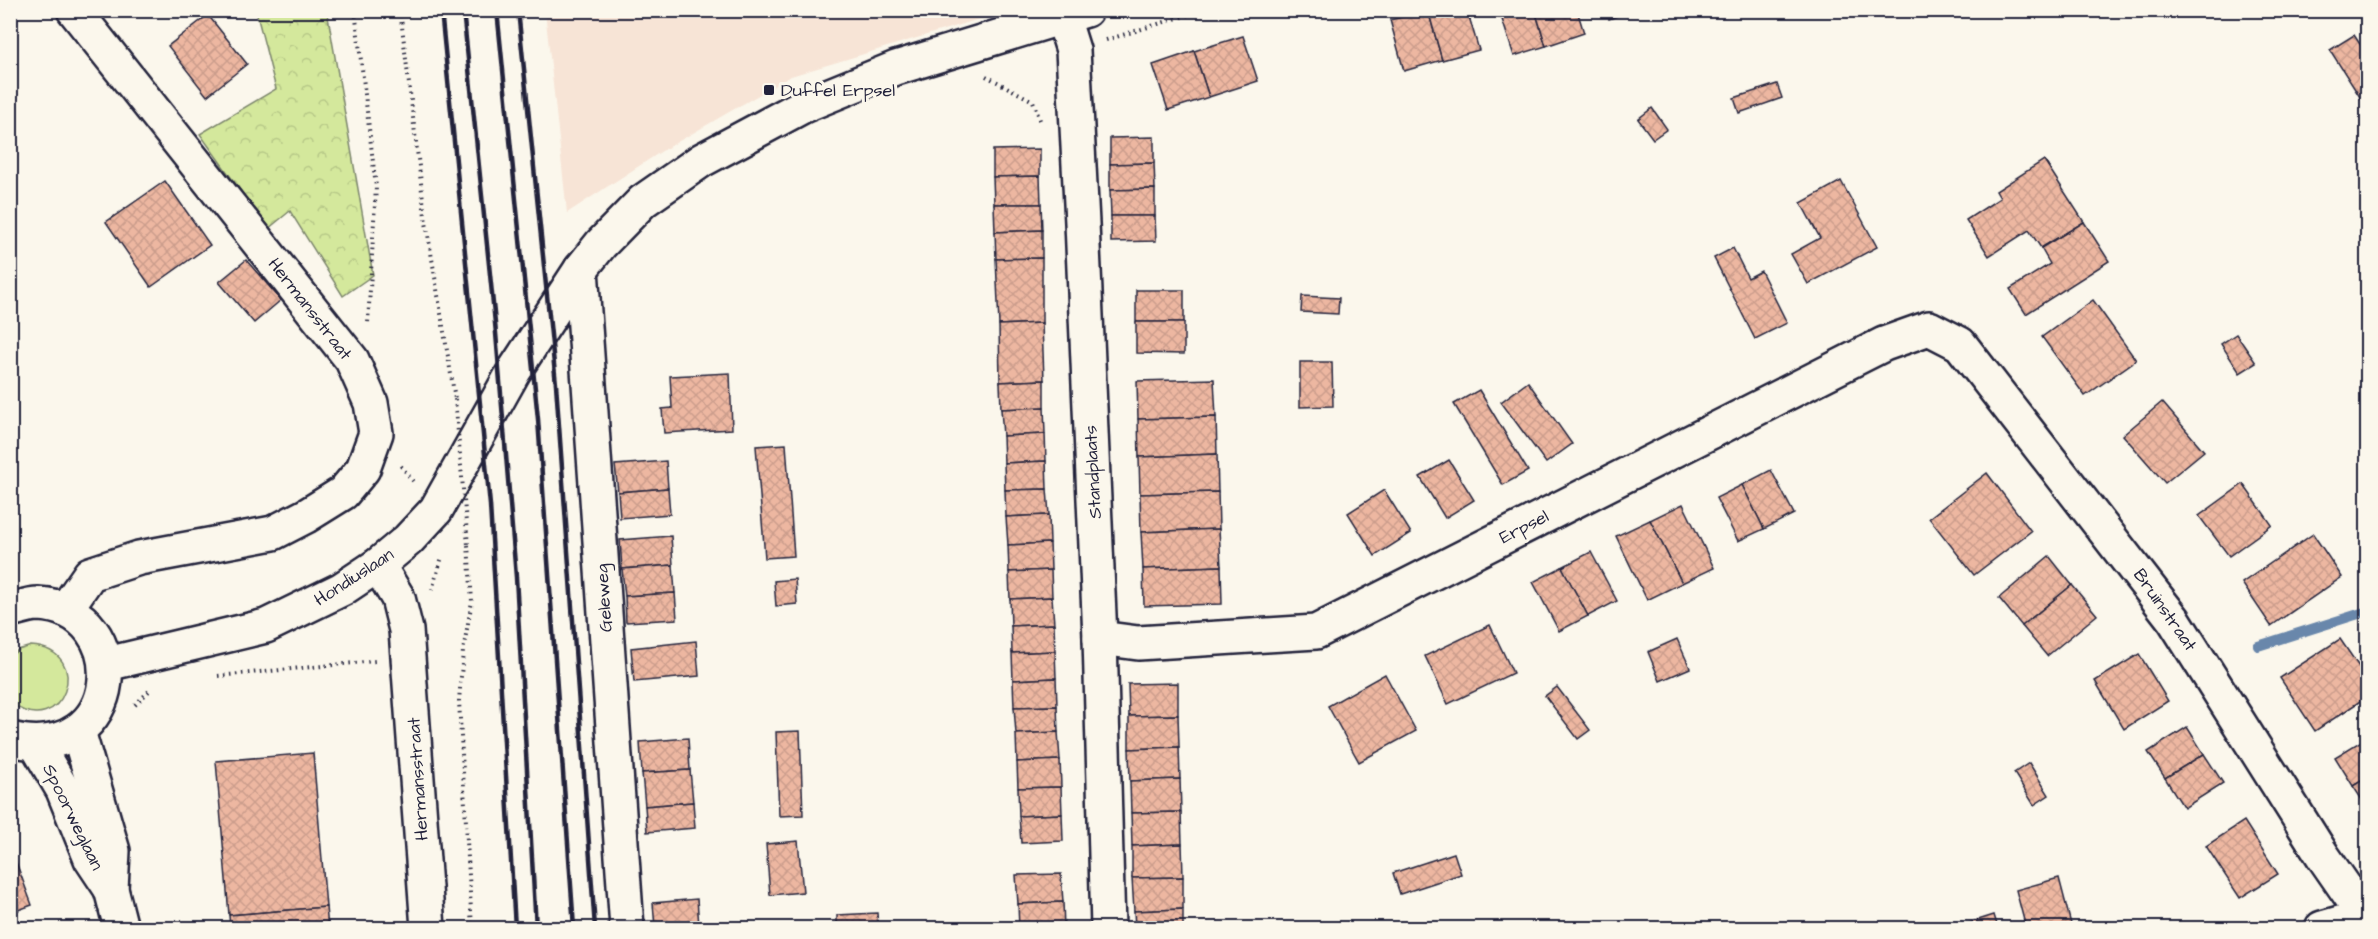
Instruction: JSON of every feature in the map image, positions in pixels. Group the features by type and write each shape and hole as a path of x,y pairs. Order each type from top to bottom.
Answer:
{"street":[{"name":"Hermansstraat","path":"65,610 90,574 139,558 273,533 306,516 343,493 350,485 363,469 376,433 371,403 352,360 74,10"},
{"name":"Standplaats","path":"1075,14 1072,50 1100,638 1108,928"},
{"name":"Hondiuslaan","path":"107,664 266,626 316,603 378,564 408,540 436,510 514,371 581,268 643,201 702,160 803,106 897,68 1075,14"},
{"name":"Geleweg","path":"581,268 627,928"},
{"name":"Erpsel","path":"1100,638 1138,643 1316,632 1884,344 1929,328"},
{"name":"Bruinstraat","path":"1929,328 1960,344 2174,620 2323,856 2366,919"},
{"name":"Hermansstraat","path":"378,564 398,598 409,657 428,928"},
{"path":"10,610 37,604 65,610 90,629 107,664 102,698 93,716 78,731 62,740 23,742"},
{"name":"Spoorweglaan","path":"78,731 113,851 111,889 121,928"},
{"name":"Spoorweglaan","path":"23,742 63,790 91,859 111,889"},
{"path":"2322,928 2366,919"}],"path":[{"path":"352,360 368,329 376,187 355,10"},
{"path":"400,10 426,216 455,399 468,545 472,601 462,651 459,701 472,928"},
{"path":"1072,50 1204,10"},
{"path":"975,79 997,72"},
{"path":"376,433 436,510"},
{"path":"207,678 409,657"},
{"path":"129,712 148,692 160,689"}],"shaded area":[{"path":"545,10 1006,11 791,76 662,151 567,213"}],"green space":[{"path":"256,11 327,11 373,275 343,296 290,211 268,229 200,134 276,89"},
{"path":"31,646 51,651 63,662 67,676 65,691 57,704 45,712 29,712 11,703 11,656 18,650"}],"building":[{"path":"1428,10 1442,60 1404,71 1390,20"},
{"path":"1428,10 1467,10 1479,50 1442,60"},
{"path":"1499,10 1535,10 1546,46 1514,56"},
{"path":"1535,10 1577,10 1584,33 1546,46"},
{"path":"1607,10 1634,10 1609,19"},
{"path":"208,15 247,64 207,96 168,46"},
{"path":"2354,35 2368,56 2368,103 2365,105 2330,50"},
{"path":"1243,36 1258,81 1209,97 1194,51"},
{"path":"1194,51 1209,97 1168,110 1153,65"},
{"path":"1777,84 1782,98 1739,113 1734,98"},
{"path":"10,106 19,118 10,125"},
{"path":"1652,108 1667,129 1653,139 1638,119"},
{"path":"1154,137 1154,163 1110,164 1110,138"},
{"path":"1040,149 1040,176 993,177 993,150"},
{"path":"2044,160 2084,222 2041,248 2029,230 1989,256 1966,220 2000,198 1996,191"},
{"path":"1154,163 1155,189 1110,190 1110,164"},
{"path":"1040,176 1041,204 994,204 993,177"},
{"path":"165,181 210,245 151,287 106,222"},
{"path":"1841,181 1877,247 1808,284 1791,254 1820,238 1801,203"},
{"path":"1155,189 1155,216 1111,216 1110,190"},
{"path":"994,204 1041,204 1042,230 995,232"},
{"path":"1111,216 1155,216 1156,241 1111,242"},
{"path":"2084,222 2109,261 2026,314 2010,289 2050,264 2041,248"},
{"path":"1042,230 1042,258 996,259 995,232"},
{"path":"1733,248 1748,278 1761,271 1787,323 1755,339 1714,258"},
{"path":"1042,258 1042,323 999,325 996,259"},
{"path":"246,260 281,300 254,323 219,282"},
{"path":"1136,290 1184,290 1184,322 1136,322"},
{"path":"1302,296 1339,298 1338,314 1301,312"},
{"path":"2093,300 2136,360 2085,396 2042,337"},
{"path":"1136,322 1184,322 1184,354 1136,353"},
{"path":"1042,323 1044,380 1000,382 999,325"},
{"path":"2236,334 2256,363 2240,373 2221,344"},
{"path":"1300,362 1332,362 1333,406 1300,407"},
{"path":"730,373 732,429 664,433 662,409 672,408 670,376"},
{"path":"1214,379 1216,417 1138,419 1137,381"},
{"path":"1044,380 1044,407 1001,409 1000,382"},
{"path":"1528,382 1572,444 1546,463 1501,402"},
{"path":"1479,390 1528,471 1503,485 1454,404"},
{"path":"2162,402 2204,451 2165,483 2123,435"},
{"path":"1044,407 1045,434 1003,436 1001,409"},
{"path":"1216,417 1217,454 1139,457 1138,419"},
{"path":"1045,434 1046,461 1004,463 1003,436"},
{"path":"786,444 794,556 765,558 756,446"},
{"path":"1217,454 1218,492 1140,494 1139,457"},
{"path":"1449,460 1474,500 1445,518 1420,477"},
{"path":"666,461 668,488 618,492 615,465"},
{"path":"1046,461 1047,489 1005,490 1004,463"},
{"path":"1771,470 1794,514 1764,529 1742,485"},
{"path":"1987,473 2031,531 1974,575 1929,518"},
{"path":"2243,484 2272,525 2229,556 2199,516"},
{"path":"1742,485 1764,529 1738,541 1716,498"},
{"path":"668,488 670,514 620,518 618,492"},
{"path":"1047,489 1049,515 1006,517 1005,490"},
{"path":"1384,490 1411,533 1375,556 1348,513"},
{"path":"1218,492 1219,529 1141,532 1140,494"},
{"path":"1683,504 1714,568 1682,583 1650,520"},
{"path":"1049,515 1050,543 1008,545 1006,517"},
{"path":"1650,520 1682,583 1647,600 1616,536"},
{"path":"1219,529 1221,566 1143,569 1141,532"},
{"path":"2313,534 2342,577 2271,626 2242,583"},
{"path":"671,536 673,565 622,569 620,540"},
{"path":"1050,543 1051,570 1009,572 1008,545"},
{"path":"1591,552 1617,601 1588,616 1562,567"},
{"path":"2049,556 2072,585 2022,626 1999,598"},
{"path":"673,565 675,593 625,596 622,569"},
{"path":"1221,566 1222,604 1144,606 1143,569"},
{"path":"1562,567 1588,616 1559,631 1533,582"},
{"path":"1051,570 1052,597 1010,599 1009,572"},
{"path":"795,579 797,604 776,606 774,581"},
{"path":"2072,585 2097,615 2047,656 2022,626"},
{"path":"675,593 677,619 626,622 625,596"},
{"path":"1052,597 1054,624 1011,626 1010,599"},
{"path":"1054,624 1055,651 1012,653 1011,626"},
{"path":"1490,625 1513,673 1448,704 1425,656"},
{"path":"1677,639 1690,668 1660,681 1648,652"},
{"path":"2340,639 2368,680 2368,696 2315,731 2280,678"},
{"path":"696,641 699,676 634,682 631,648"},
{"path":"1055,651 1056,678 1013,680 1012,653"},
{"path":"2139,654 2168,701 2124,729 2095,681"},
{"path":"1385,674 1416,731 1359,762 1328,706"},
{"path":"1056,678 1057,706 1014,707 1013,680"},
{"path":"1178,683 1178,715 1129,716 1128,684"},
{"path":"1557,687 1590,730 1578,739 1545,696"},
{"path":"1057,706 1058,732 1016,734 1014,707"},
{"path":"1178,715 1179,747 1129,749 1129,716"},
{"path":"2187,727 2204,754 2165,778 2148,752"},
{"path":"800,731 803,815 779,816 776,732"},
{"path":"1058,732 1060,760 1017,762 1016,734"},
{"path":"2368,737 2368,777 2353,786 2335,757"},
{"path":"688,738 690,770 642,773 640,742"},
{"path":"1179,747 1180,779 1130,781 1129,749"},
{"path":"313,753 326,907 229,915 216,761"},
{"path":"2204,754 2223,783 2184,808 2165,778"},
{"path":"1060,760 1061,787 1018,788 1017,762"},
{"path":"2029,763 2049,795 2034,805 2014,773"},
{"path":"690,770 693,802 645,806 642,773"},
{"path":"2368,777 2368,809 2353,786"},
{"path":"1180,779 1181,812 1131,813 1130,781"},
{"path":"1061,787 1062,814 1019,816 1018,788"},
{"path":"693,802 695,828 647,832 645,806"},
{"path":"1181,812 1182,844 1132,846 1131,813"},
{"path":"1062,814 1063,841 1021,843 1019,816"},
{"path":"2244,821 2278,874 2240,898 2206,846"},
{"path":"798,841 803,892 770,895 766,844"},
{"path":"1182,844 1183,877 1132,878 1132,846"},
{"path":"10,846 32,905 10,913"},
{"path":"1454,853 1461,874 1400,894 1393,873"},
{"path":"1061,874 1063,902 1018,904 1016,875"},
{"path":"1183,877 1183,909 1134,911 1132,878"},
{"path":"2059,878 2072,928 2026,928 2016,890"},
{"path":"697,899 699,926 655,928 653,903"},
{"path":"1063,902 1064,928 1019,928 1018,904"},
{"path":"326,907 328,928 230,928 229,915"},
{"path":"1183,909 1183,928 1135,928 1134,911"},
{"path":"877,913 878,928 837,928 837,915"},
{"path":"1994,915 1998,928 1953,928"}],"waterway":[{"path":"2258,646 2368,611"}],"railway":[{"path":"441,10 490,505 515,928"},
{"path":"463,10 496,333 516,577 536,928"},
{"path":"497,10 538,419 574,928"},
{"path":"518,10 556,384 595,928"}],"place":[{"name":"Duffel Erpsel","path":"769,90"}]}
